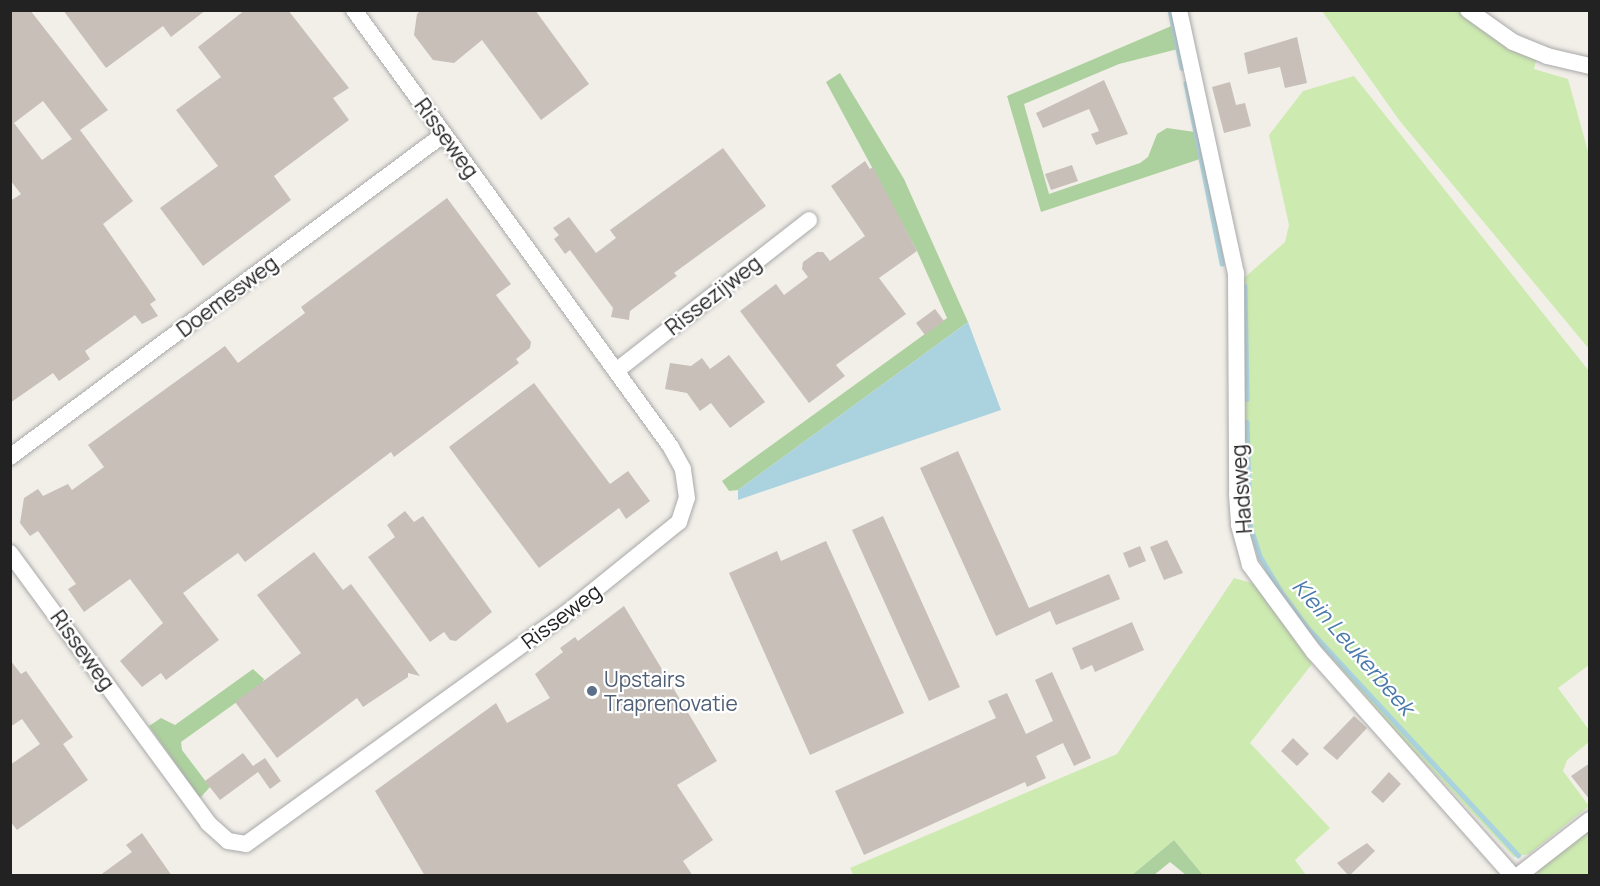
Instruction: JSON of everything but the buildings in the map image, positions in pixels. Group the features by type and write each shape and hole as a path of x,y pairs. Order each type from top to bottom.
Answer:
{"street":[{"name":"Risseweg","path":"10,553 208,823 228,841 246,844 275,827 564,615 678,522 687,498 683,469 616,371 354,10"},
{"name":"Hadsweg","path":"1179,10 1236,273 1237,494 1239,525 1250,565 1314,652 1516,876"},
{"path":"1468,10 1513,42 1547,56 1590,66"},
{"name":"Doemesweg","path":"10,457 444,134"},
{"name":"Rissezijweg","path":"616,371 809,220"},
{"path":"1516,876 1590,820"}],"green space":[{"path":"1322,11 1460,11 1501,40 1537,57 1534,69 1568,79 1589,155 1589,349 1399,120"},
{"path":"1176,24 1182,48 1119,64 1024,104 1049,194 1140,163 1148,157 1157,134 1167,128 1202,133 1206,157 1041,212 1007,96"},
{"path":"840,73 904,179 968,322 738,490 729,491 722,481 947,318 917,251 826,82"},
{"path":"1354,76 1589,371 1589,665 1558,688 1589,730 1589,742 1567,760 1563,771 1589,806 1529,854 1514,857 1403,739 1306,629 1255,548 1246,524 1244,278 1285,242 1289,225 1269,135 1303,91"},
{"path":"1234,578 1255,584 1312,664 1250,743 1330,828 1295,860 1306,875 1203,875 1174,840 1132,875 854,876 850,868 1117,754"},
{"path":"253,669 264,679 262,684 181,742 182,750 210,787 200,798 149,726 161,718 175,725"},
{"path":"1589,828 1589,875 1537,876 1537,869"},
{"path":"1174,840 1203,875 1186,875 1170,862 1154,875 1132,875"}],"water":[{"path":"968,322 1001,410 738,500 738,490"}],"waterway":[{"name":"Klein Leukerbeek","path":"1170,10 1182,68"},
{"name":"Klein Leukerbeek","path":"1186,83 1222,263"},
{"name":"Klein Leukerbeek","path":"1245,286 1247,399"},
{"name":"Klein Leukerbeek","path":"1247,422 1250,525 1261,558 1280,590 1307,627 1518,855"}],"place":[{"name":"Upstairs Traprenovatie","path":"592,691"}]}
